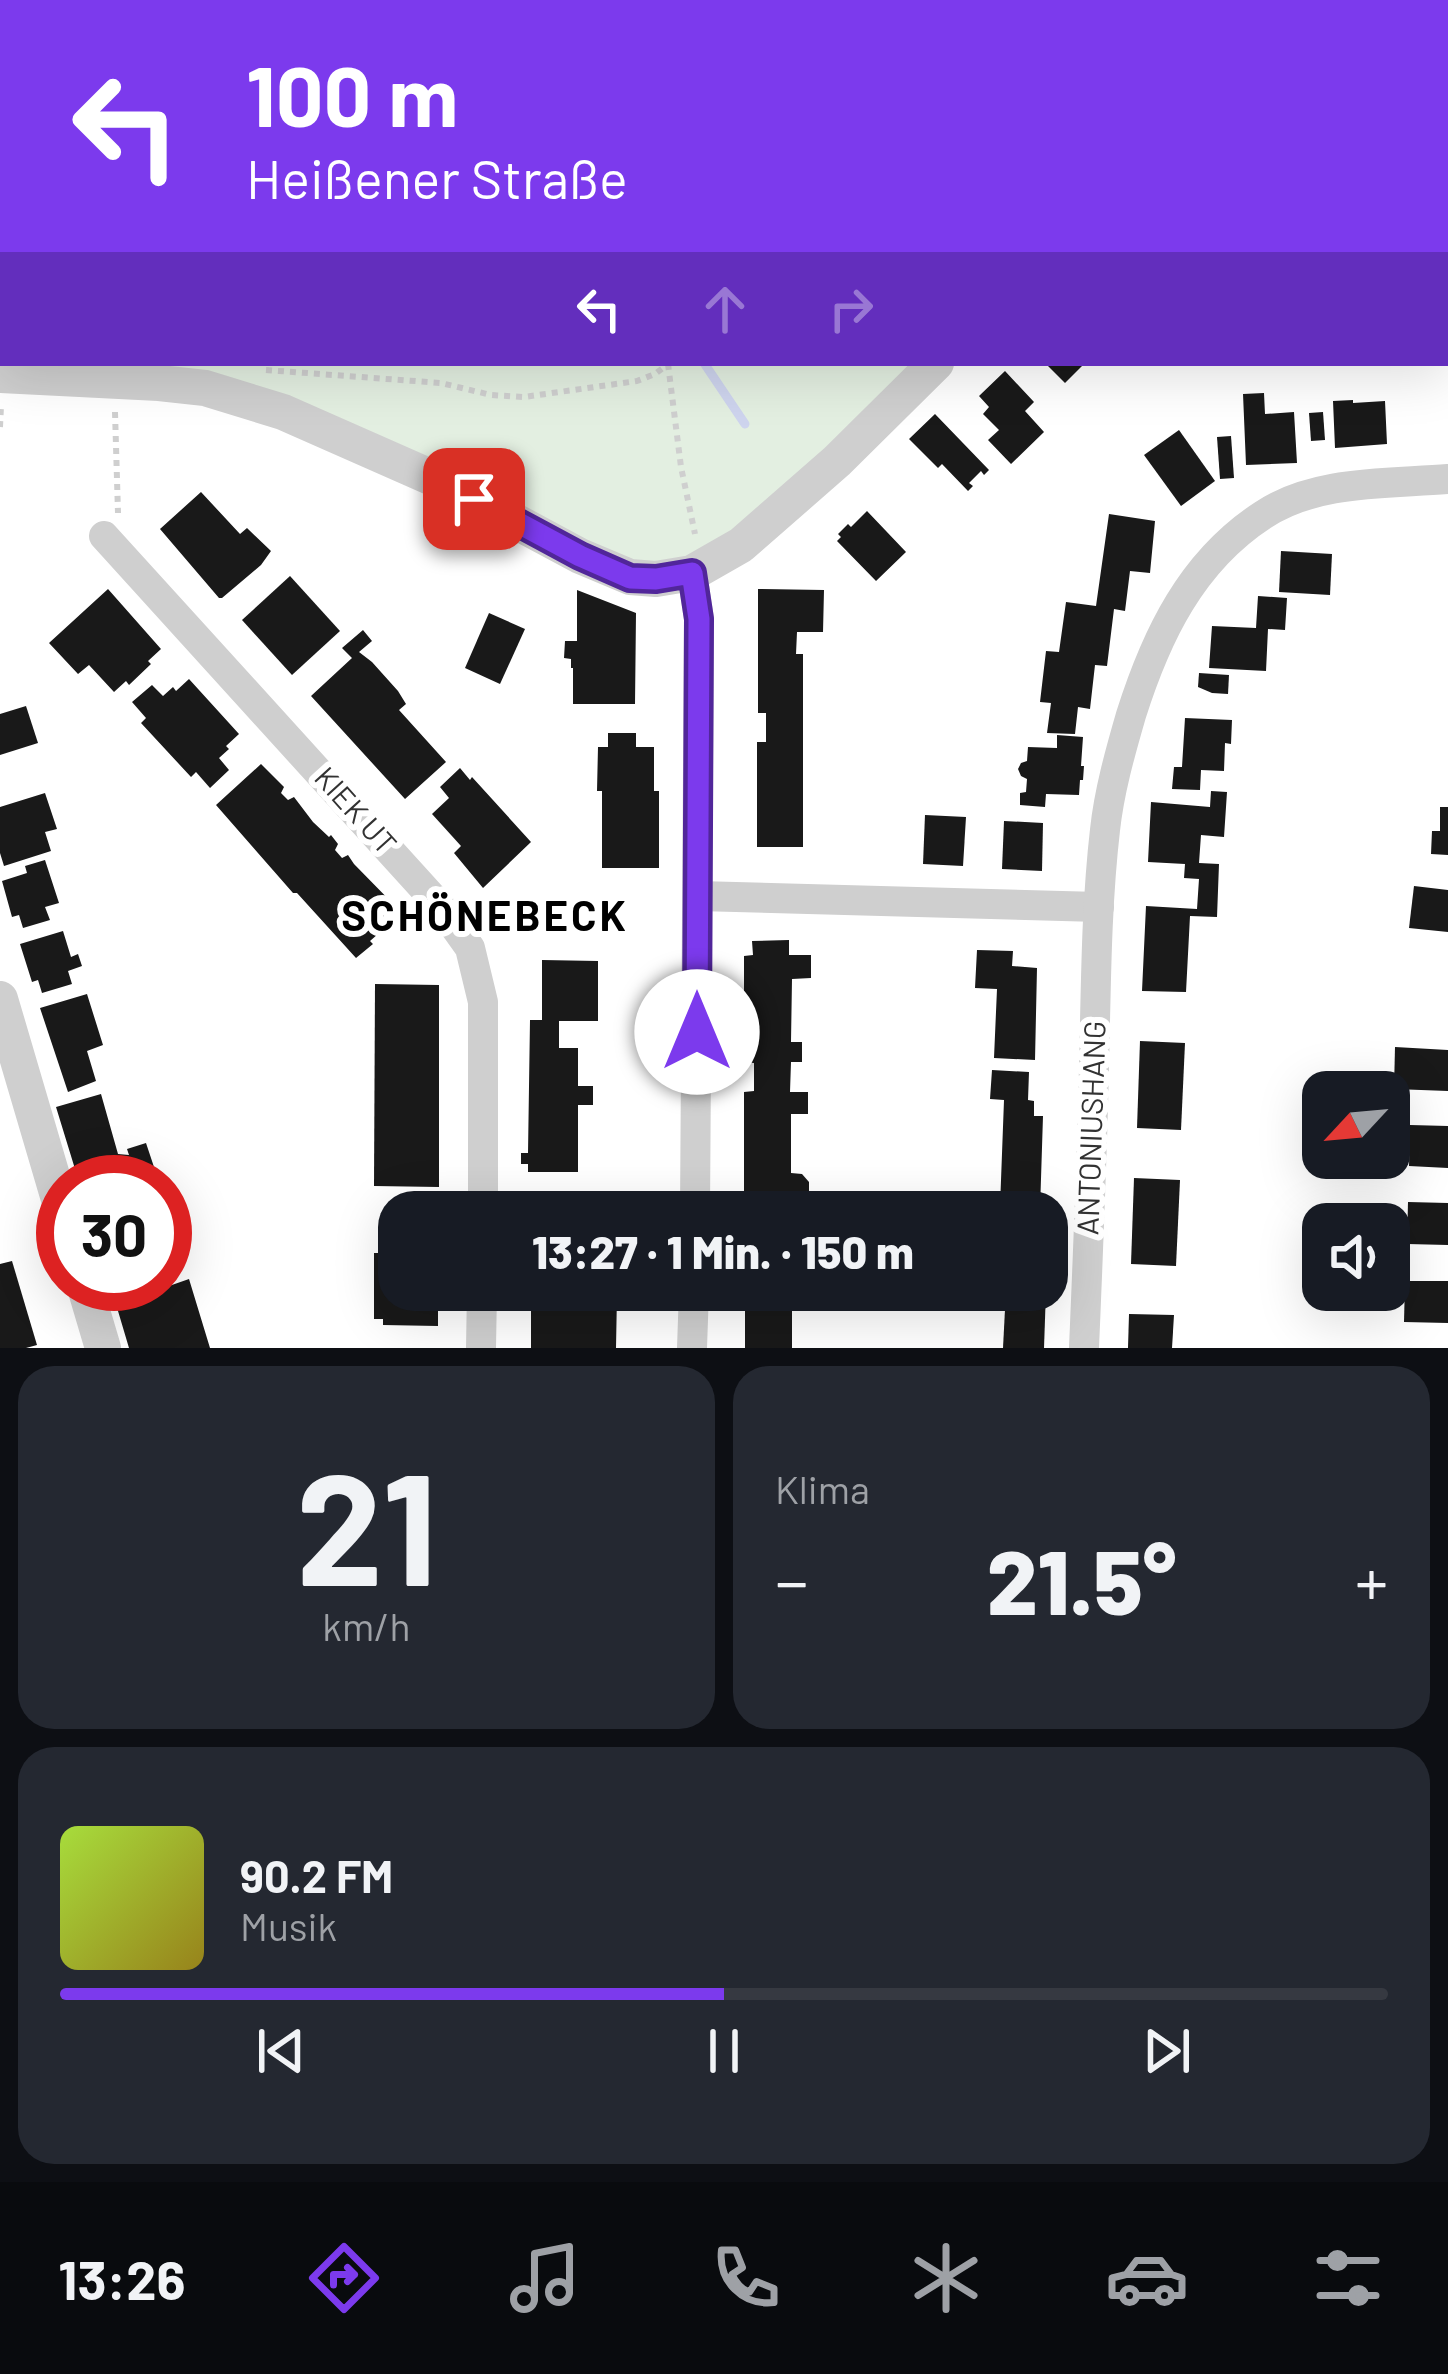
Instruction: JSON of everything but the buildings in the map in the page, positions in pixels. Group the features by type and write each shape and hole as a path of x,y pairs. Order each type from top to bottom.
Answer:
{"street":[{"path":"0,375 206,388 283,412 444,483 630,578 656,579 700,569 741,545 933,366"},
{"name":"ANTONIUSHANG","path":"1084,1348 1105,828 1125,735 1154,648 1182,594 1202,569 1228,541 1265,513 1302,496 1347,487 1448,479"},
{"name":"KIEK UT","path":"104,536 440,906 470,948 483,1002 483,1191"},
{"path":"695,1191 700,569"},
{"path":"698,896 1099,908"},
{"path":"0,999 46,1155"},
{"path":"92,1311 103,1348"},
{"path":"481,1348 482,1311"},
{"path":"692,1348 693,1311"}],"path":[{"path":"254,369 441,382 507,397 637,381 664,366"},
{"path":"668,366 700,569"},
{"path":"104,536 118,518 113,380"},
{"path":"0,397 0,427"}],"green space":[{"path":"0,366 929,366 770,517 657,577 283,409 0,370"}],"waterway":[{"path":"706,366 745,424"}],"district":[{"name":"SCHÖNEBECK","path":"485,916"}],"route":[{"path":"474,499 630,578 692,573 699,619 697,1032"}]}
